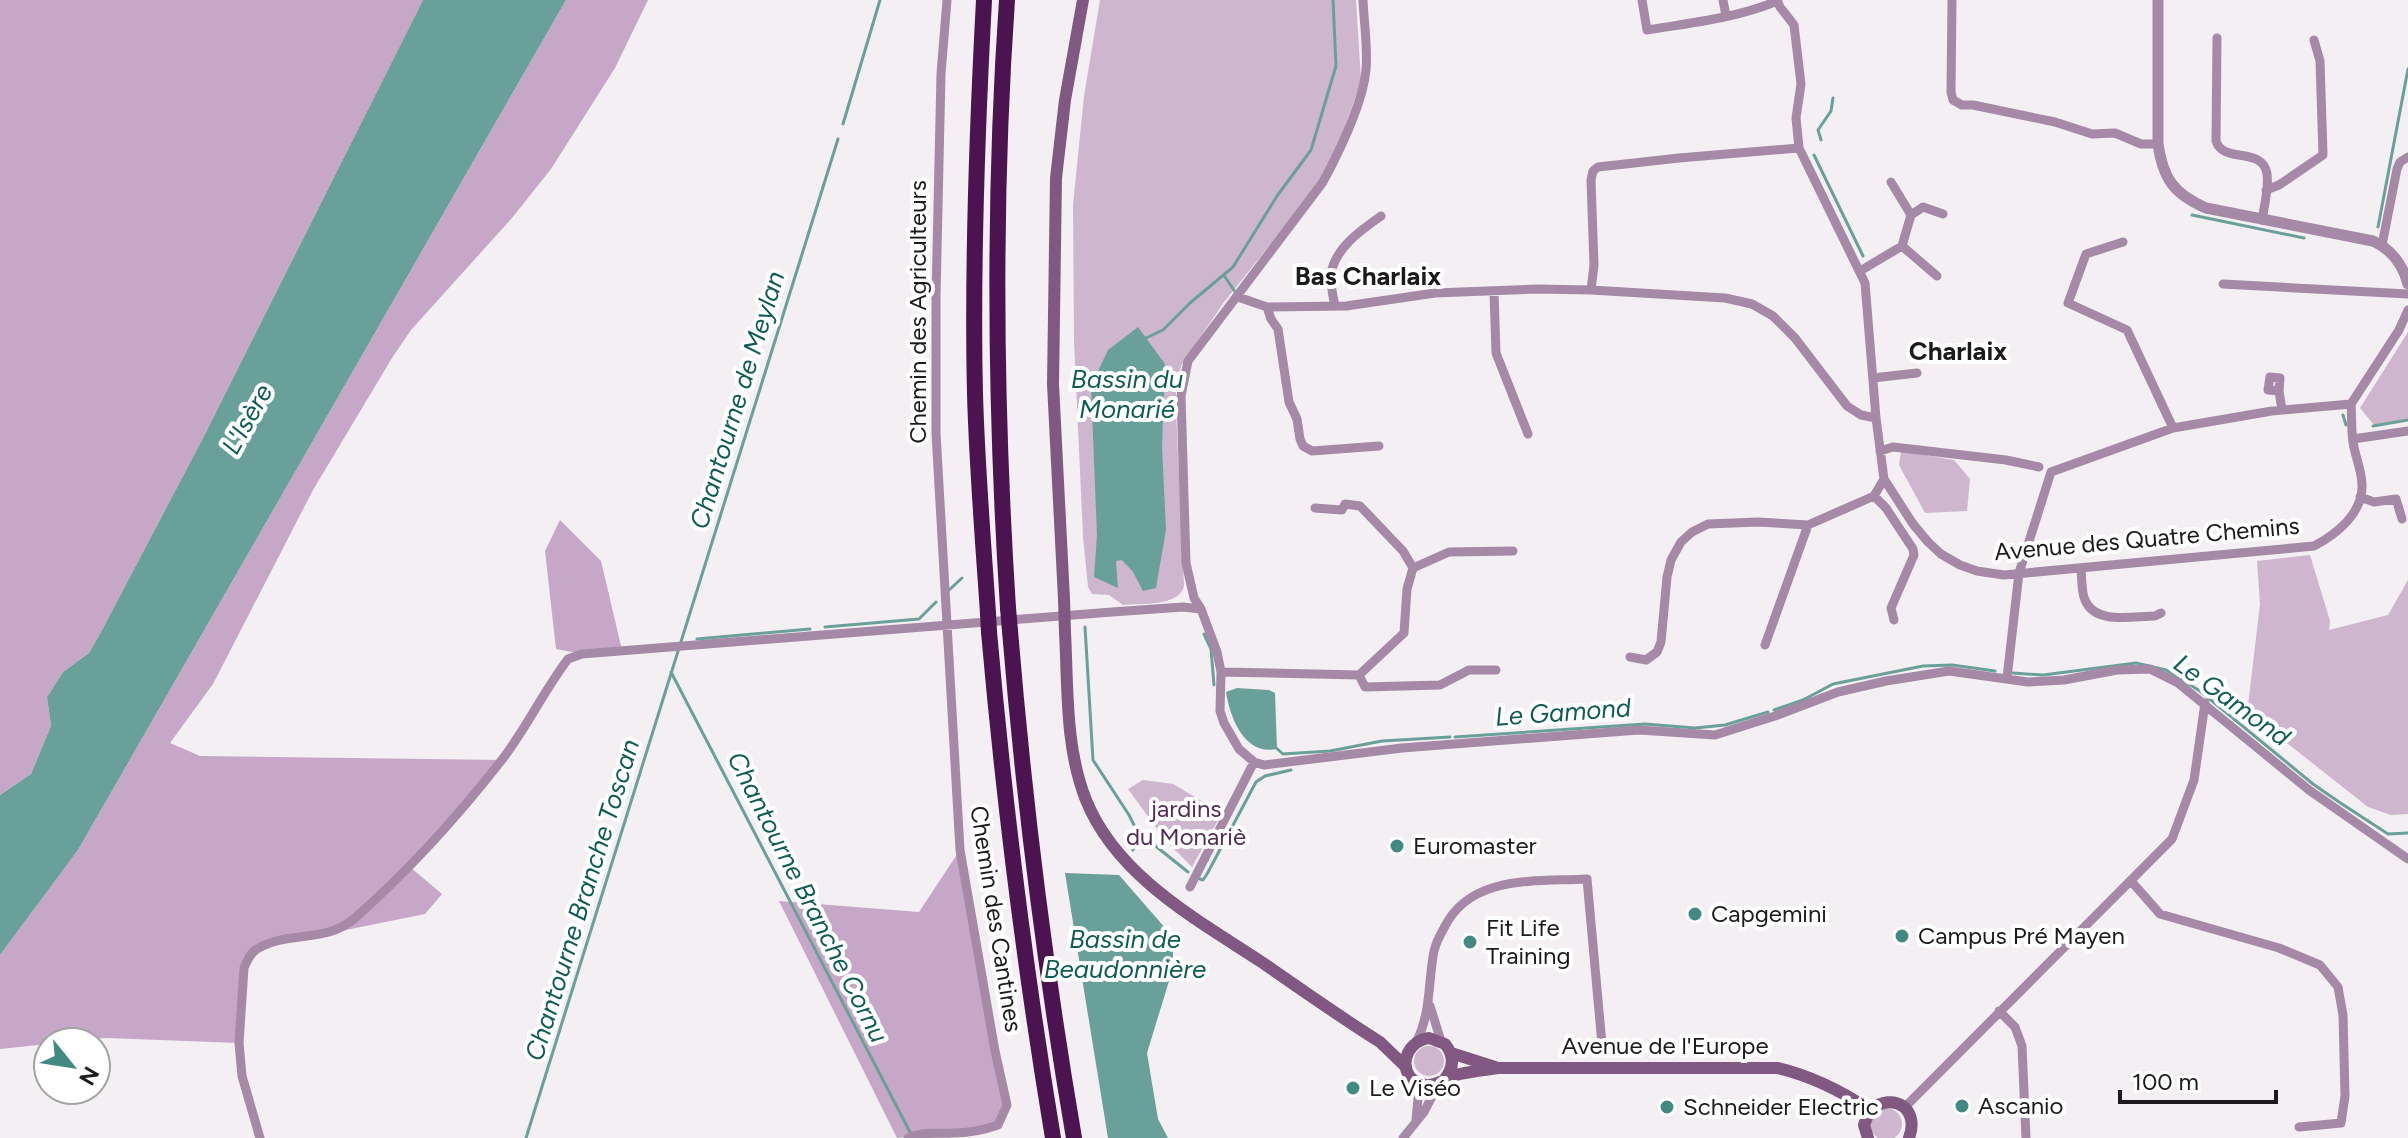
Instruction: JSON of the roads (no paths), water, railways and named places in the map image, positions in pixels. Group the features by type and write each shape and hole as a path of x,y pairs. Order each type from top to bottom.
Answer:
{"highway":[{"path":"984,0 978,104 975,396 989,632 1011,853 1053,1138"},
{"path":"1007,0 1000,152 998,341 1008,608 1033,867 1074,1138"}],"main road":[{"path":"1083,0 1065,100 1056,178 1053,384 1070,738 1074,762 1086,801 1099,825 1118,853 1153,888 1380,1042 1406,1067 1413,1079"},
{"path":"1380,1042 1415,1043 1429,1038 1441,1041 1451,1053 1452,1068 1442,1081"},
{"path":"1406,1067 1406,1054 1415,1043"},
{"name":"Avenue de l'Europe","path":"1451,1053 1498,1068"},
{"name":"Avenue de l'Europe","path":"1413,1079 1429,1085 1457,1074 1498,1068 1778,1068 1805,1074 1842,1091 1870,1110"},
{"path":"1868,1138 1864,1125 1870,1110 1887,1101 1904,1108 1912,1119 1909,1138"}],"street":[{"name":"Chemin des Agriculteurs","path":"946,624 936,433 936,296 941,74 947,0"},
{"path":"1363,0 1366,71 1336,157 1323,182 1188,361 1181,396 1186,563 1194,598 1217,652 1221,672 1220,711 1224,723 1239,749 1254,762 1264,765 1402,748 1639,730 1715,735 1838,692 1949,671 2028,682 2064,680 2117,670 2150,669 2178,683 2309,790 2408,859"},
{"path":"1642,0 1647,30 1726,16 1777,1"},
{"path":"1723,0 1726,16"},
{"path":"1952,0 1953,100 1962,105 2014,113 2092,134 2115,133 2141,144 2158,144"},
{"path":"2158,0 2158,144 2161,163 2174,189 2206,208 2382,245 2400,263 2408,284"},
{"name":"Avenue des Quatre Chemins","path":"1777,1 1794,25 1801,84 1796,118 1799,148 1865,283 1884,479 1928,542 1941,554 1977,571 2004,575 2314,546 2345,525 2360,497"},
{"path":"2217,38 2216,141 2223,151 2256,158 2263,163 2267,174 2262,220"},
{"path":"2266,190 2279,185 2323,155 2320,61 2314,40"},
{"path":"1591,290 1594,265 1591,180 1593,171 1598,167 1799,148"},
{"path":"2382,245 2397,169 2400,162 2408,157"},
{"path":"1891,182 1911,215"},
{"path":"1860,271 1902,246 1911,215 1923,207 1943,214"},
{"path":"1335,306 1331,277 1334,263 1357,233 1381,216"},
{"path":"2123,242 2086,254 2068,303 2127,330 2173,428"},
{"path":"1902,246 1937,276"},
{"path":"2223,284 2408,294"},
{"path":"1238,297 1267,307 1335,306 1435,293 1591,290 1694,295 1752,304 1784,325 1847,406 1861,415 1876,418"},
{"path":"1494,292 1496,353 1528,434"},
{"path":"1267,307 1278,329 1289,402 1297,419 1303,446 1312,451 1379,446"},
{"path":"2402,519 2396,499 2374,502 2360,497 2363,485 2353,439 2351,404 2399,330 2408,310"},
{"path":"1873,378 1917,373"},
{"path":"2279,391 2282,410"},
{"path":"2007,678 2019,573 2051,472 2173,428 2282,410 2351,404"},
{"path":"2353,439 2408,431"},
{"path":"1880,451 1893,447 2006,460 2039,467"},
{"path":"1630,657 1646,660 1657,652 1661,642 1671,560 1681,542 1692,532 1708,524 1758,522 1808,525 1874,496 1884,479"},
{"path":"1874,496 1886,508 1914,555 1891,608 1894,620"},
{"path":"1886,508 1898,500"},
{"path":"1221,672 1359,675 1404,633 1407,589 1413,568 1403,551 1360,506 1345,504 1342,510 1315,508"},
{"path":"1765,645 1808,525"},
{"path":"1413,568 1449,552 1513,551"},
{"path":"2081,568 2085,599 2101,616 2155,616 2161,613"},
{"path":"260,1138 242,1076 239,1043 244,968 256,949 274,942 331,933 352,921 410,867 502,760 568,659 582,654 675,645 1168,608 1201,609"},
{"name":"Chemin des Cantines","path":"911,1137 986,1130 998,1125 1007,1105 960,850 946,624"},
{"path":"1359,675 1365,687 1440,685 1469,670 1496,670"},
{"path":"1904,1108 2172,839 2194,780 2205,703"},
{"path":"1190,887 1254,762"},
{"path":"1415,1043 1429,1003 1434,948 1462,903 1480,891 1499,885 1587,879 1602,1044 1592,1044"},
{"path":"2131,881 2160,914 2279,948 2320,965 2338,987 2343,1015 2345,1096 2341,1123 2299,1127"},
{"path":"1429,1003 1441,1041"},
{"path":"1999,1011 2015,1027 2022,1046 2026,1138"},
{"path":"1413,1079 1418,1099 1416,1123"},
{"path":"1403,1138 1442,1081"}],"water":[{"name":"L'Isère","path":"423,0 566,0 78,850 0,955 0,795 31,774 51,726 47,697 63,672 89,653 101,632 203,438"},
{"name":"Bassin du Monarié","path":"1138,327 1165,364 1162,447 1166,530 1156,588 1143,591 1122,560 1116,561 1118,588 1094,577 1097,535 1091,386 1108,350"},
{"path":"1237,688 1275,693 1277,749 1256,747 1247,741 1235,723 1226,692"},
{"name":"Bassin de Beaudonnière","path":"1065,873 1119,875 1173,937 1173,968 1147,1053 1158,1119 1168,1138 1108,1138"}],"waterway":[{"name":"Chantourne de Meylan","path":"843,124 880,0"},
{"path":"1144,339 1163,330 1233,267 1277,196 1311,150 1336,66 1333,0"},
{"path":"2378,227 2408,69"},
{"path":"1821,140 1818,130 1831,111 1833,98"},
{"name":"Chantourne de Meylan","path":"526,1138 838,139"},
{"path":"1814,155 1863,256"},
{"path":"2192,215 2304,238"},
{"path":"1225,277 1236,293"},
{"path":"2343,415 2346,425"},
{"path":"2373,426 2408,420"},
{"path":"948,591 962,578"},
{"path":"825,627 919,619 936,602"},
{"path":"1085,627 1093,760 1137,831 1133,850"},
{"path":"697,639 810,629"},
{"name":"Le Gamond","path":"1204,634 1211,649 1214,685"},
{"name":"Le Gamond","path":"2013,673 2043,675 2136,663 2166,670 2200,691 2339,802 2388,834 2408,833"},
{"name":"Le Gamond","path":"1774,710 1803,700 1833,684 1923,666 1952,665 1995,671"},
{"name":"Chantourne Branche Cornu","path":"671,672 911,1134"},
{"name":"Le Gamond","path":"1455,737 1645,724 1695,728 1725,725 1768,712"},
{"name":"Le Gamond","path":"1274,746 1283,754 1330,751 1382,741 1450,737"},
{"path":"1200,879 1203,880 1207,874 1256,782 1265,776 1291,770"},
{"path":"1138,832 1188,872"}],"place":[{"name":"Euromaster","path":"1397,846"},
{"name":"Capgemini","path":"1695,914"},
{"name":"Campus Pré Mayen","path":"1902,936"},
{"name":"Fit Life Training","path":"1470,942"},
{"name":"Le Viséo","path":"1353,1088"},
{"name":"Ascanio","path":"1962,1106"},
{"name":"Schneider Electric","path":"1667,1107"}],"district":[{"name":"Bas Charlaix","path":"1368,276"},
{"name":"Charlaix","path":"1958,351"}],"park label":[{"name":"jardins du Monariè","path":"1186,823"}],"water label":[{"name":"Chantourne Branche Toscan","path":"582,900"}]}
